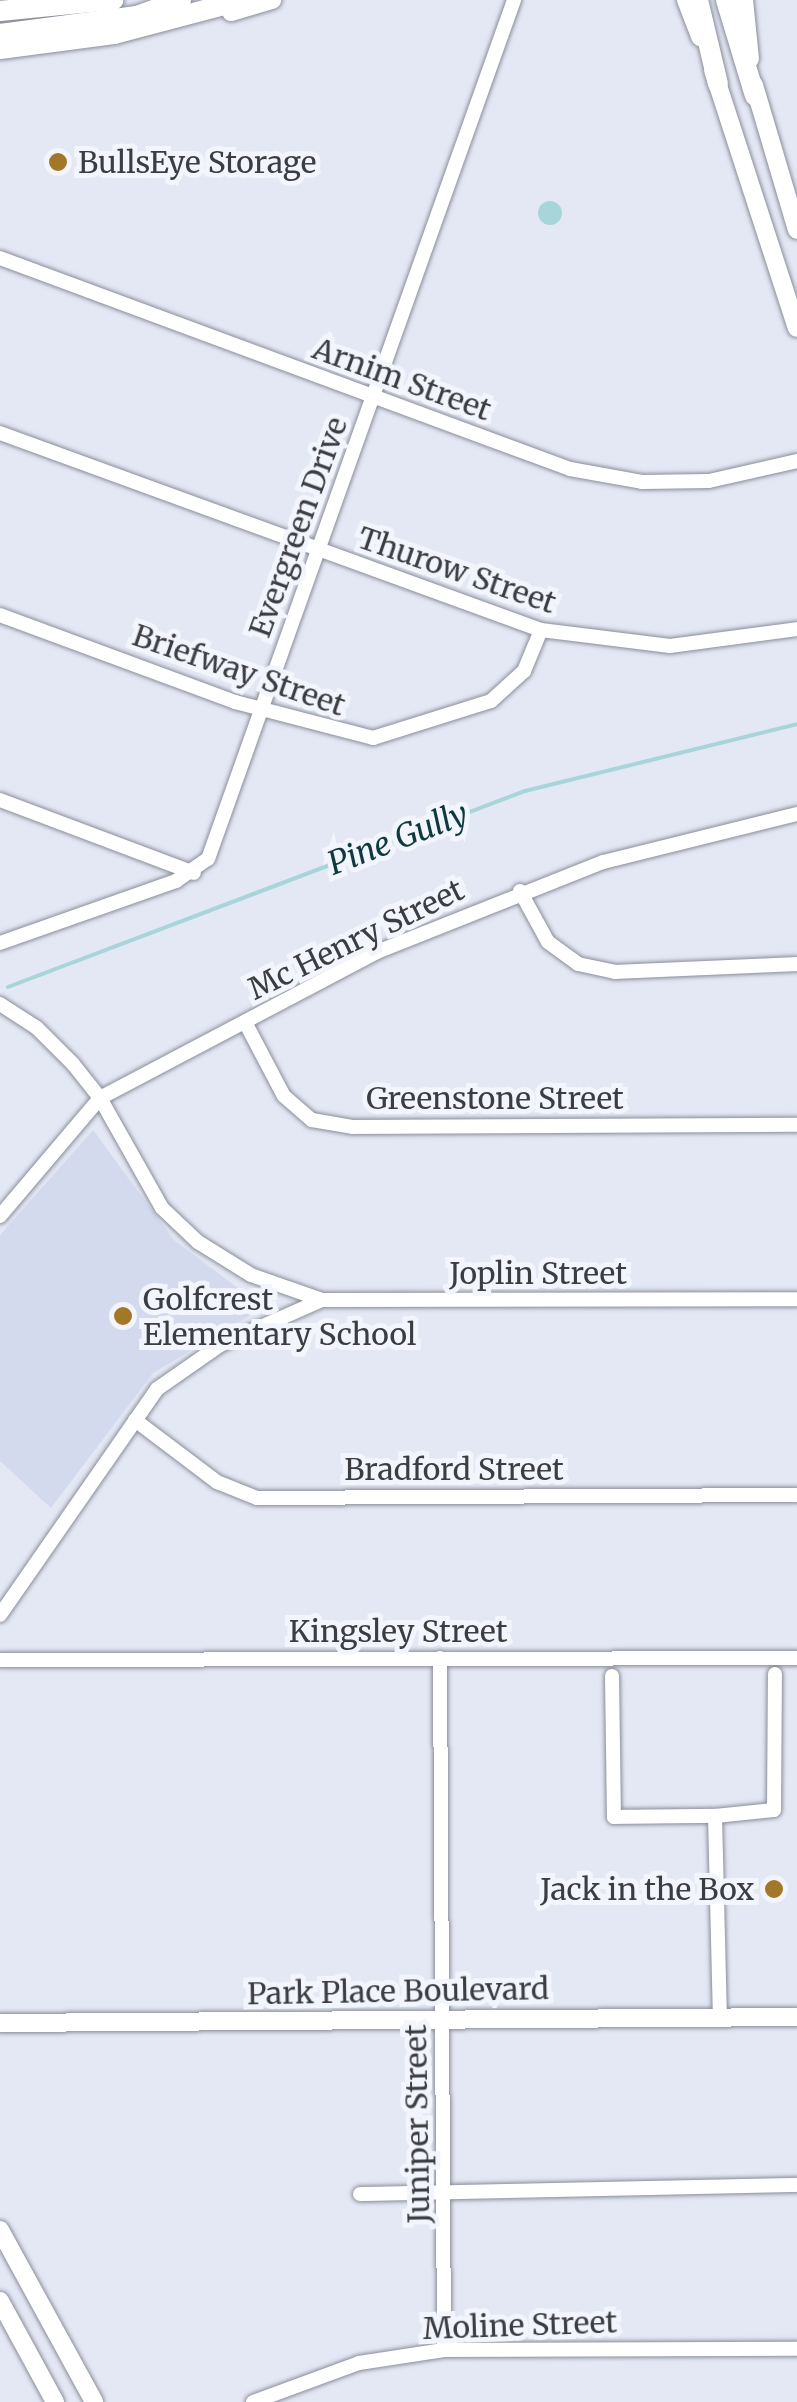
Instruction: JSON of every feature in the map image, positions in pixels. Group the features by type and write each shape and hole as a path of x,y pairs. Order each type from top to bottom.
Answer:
{"highway":[{"path":"0,11 113,0"},
{"path":"0,34 137,16 181,0"},
{"path":"0,49 114,34 243,0"},
{"path":"698,0 718,84"},
{"path":"726,0 755,96"}],"main road":[{"path":"0,58 114,41 272,0"},
{"path":"686,0 791,285 797,328"},
{"path":"744,0 755,96 797,230"},
{"name":"Park Place Boulevard","path":"0,2023 797,2017"},
{"path":"0,2230 94,2402"},
{"path":"0,2301 56,2402"},
{"path":"22,2342 51,2326"}],"street":[{"name":"Evergreen Drive","path":"194,873 208,859 514,0"},
{"name":"Arnim Street","path":"0,258 570,470 642,482 709,480 797,461"},
{"name":"Thurow Street","path":"0,433 317,552 541,630 670,646 797,630"},
{"name":"Briefway Street","path":"0,615 348,736 396,735 500,696 524,671 541,630"},
{"path":"0,800 194,873"},
{"name":"Mc Henry Street","path":"0,1216 100,1098 377,952 520,891 682,839 797,814"},
{"path":"0,944 194,873"},
{"path":"520,891 548,942 578,964 616,972 797,964"},
{"path":"0,1004 37,1028 100,1098 162,1208 198,1242 251,1275 322,1300"},
{"name":"Greenstone Street","path":"246,1024 284,1096 312,1120 353,1127 797,1124"},
{"name":"Joplin Street","path":"0,1615 157,1388 220,1345 322,1300 797,1299"},
{"name":"Bradford Street","path":"135,1420 216,1482 257,1498 797,1495"},
{"name":"Juniper Street","path":"440,1658 444,2350"},
{"name":"Kingsley Street","path":"0,1660 797,1658"},
{"path":"612,1676 614,1816 714,1816 774,1810 775,1674"},
{"path":"714,1816 720,2017"},
{"path":"360,2194 446,2188 797,2185"},
{"name":"Moline Street","path":"253,2402 359,2363 444,2350 797,2348"}],"shaded area":[{"path":"550,201 559,204 559,222 550,225 541,222 538,213 541,204"},
{"name":"Golfcrest Elementary School","path":"93,1130 174,1240 246,1294 266,1297 266,1306 153,1373 51,1508 0,1461 0,1235"}],"waterway":[{"name":"Pine Gully","path":"8,987 525,791 797,724"}],"place":[{"name":"BullsEye Storage","path":"58,162"},
{"name":"Golfcrest Elementary School","path":"123,1316"},
{"name":"Jack in the Box","path":"774,1889"}]}
